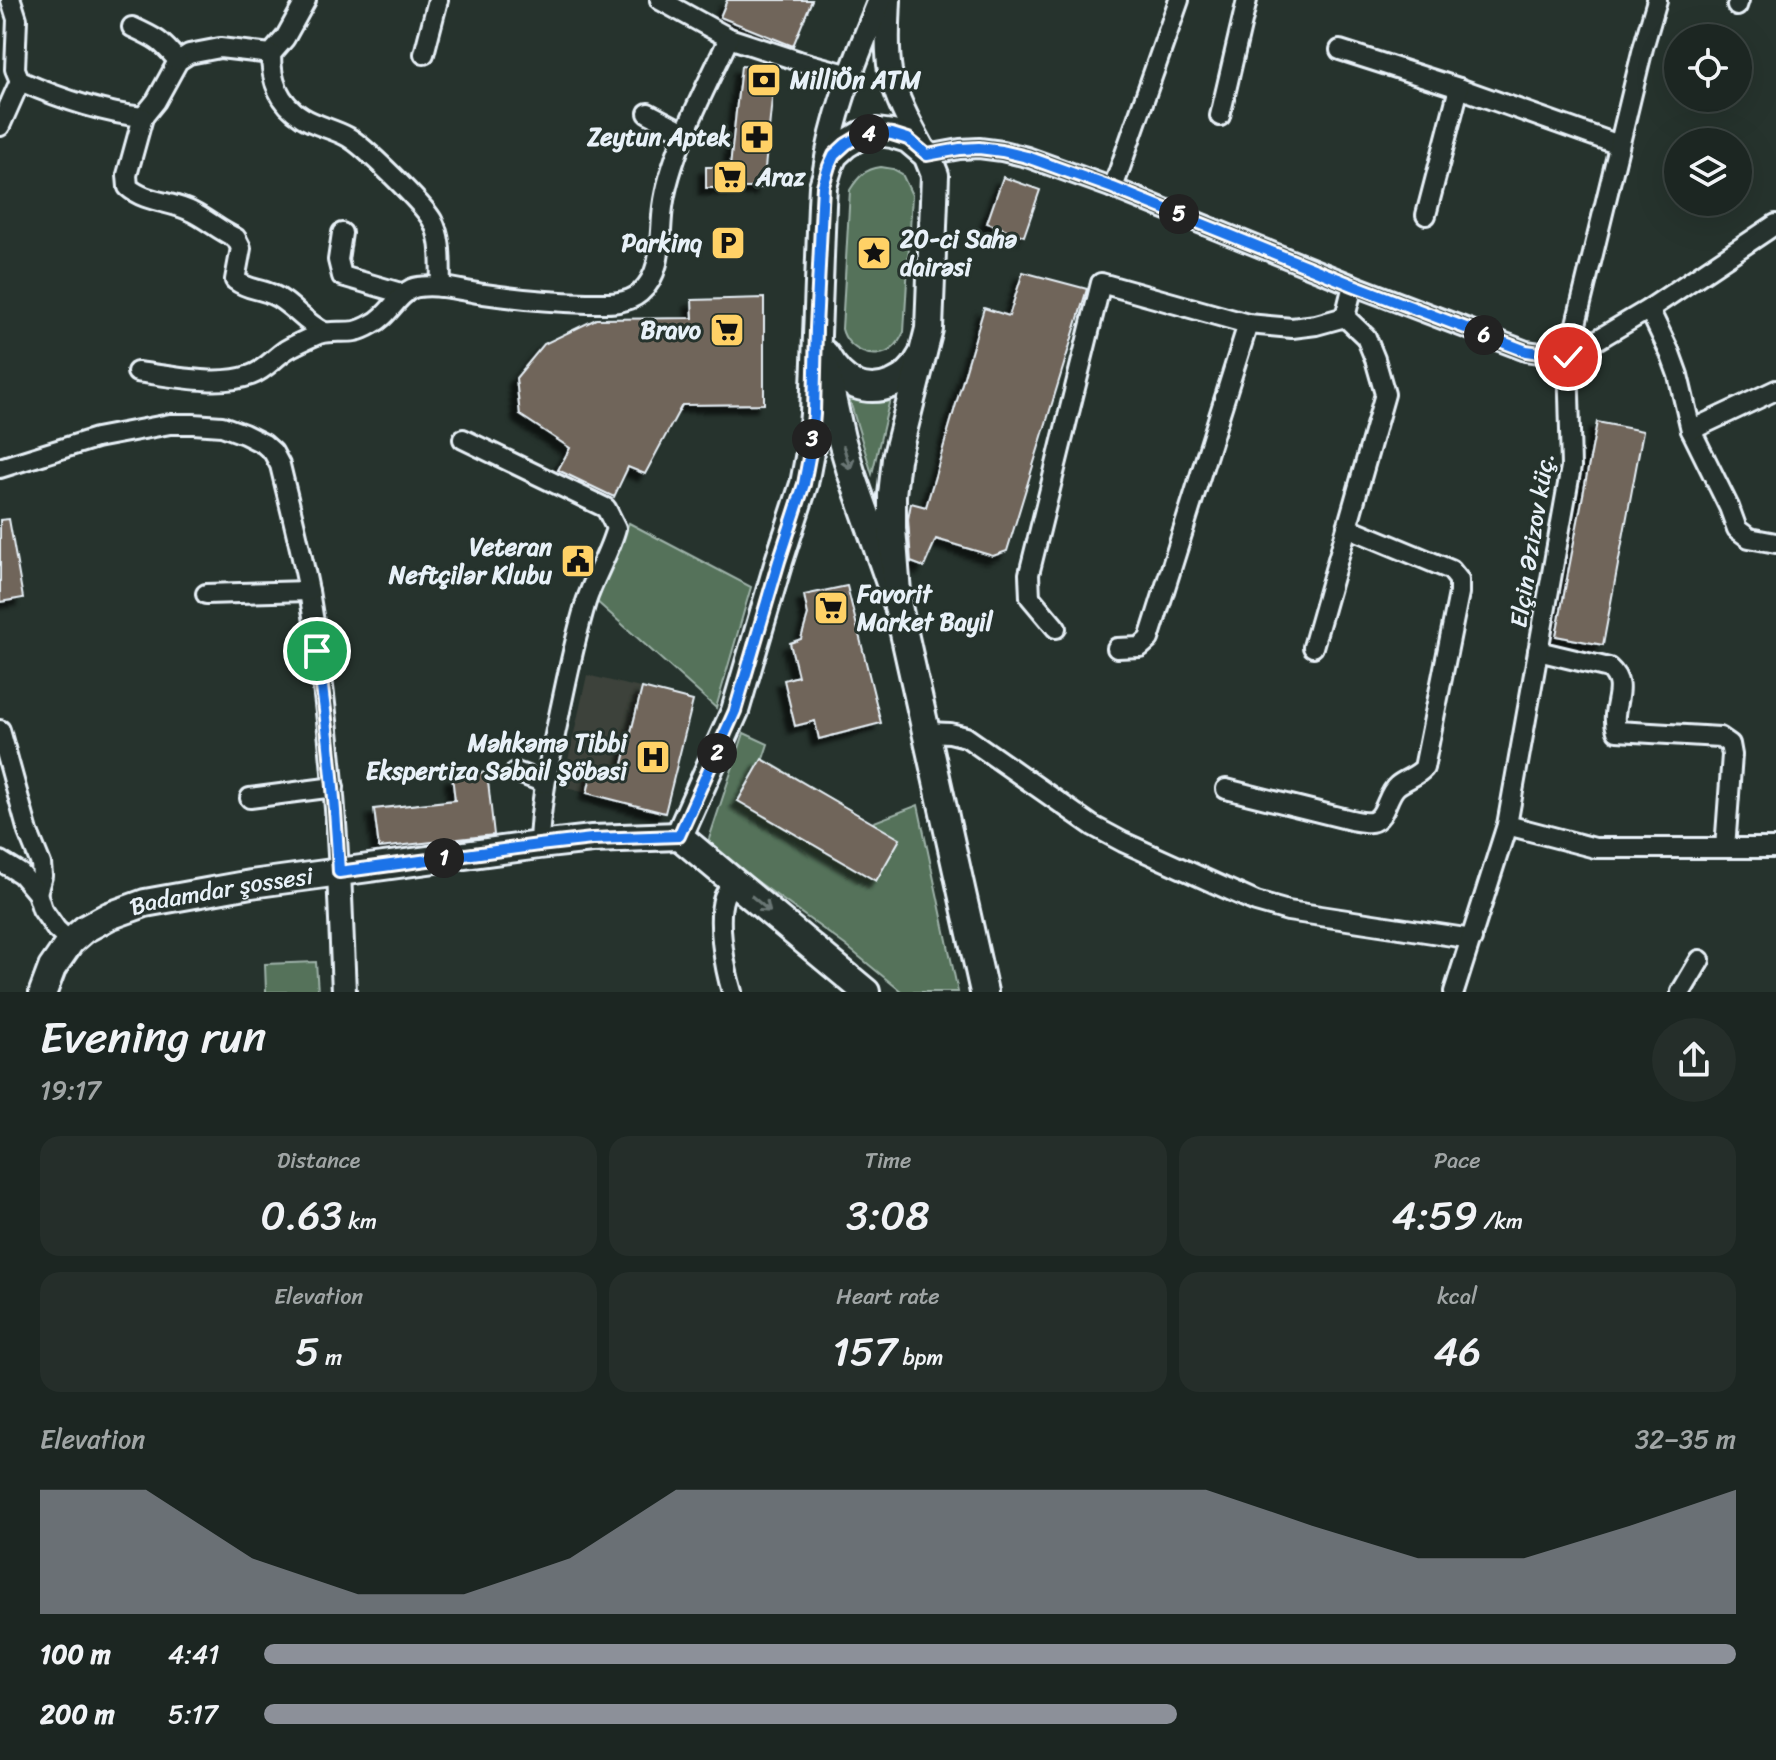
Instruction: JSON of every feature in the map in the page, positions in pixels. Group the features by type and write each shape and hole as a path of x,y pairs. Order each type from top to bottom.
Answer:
{"main road":[{"path":"866,992 679,836 735,711 804,484 814,414 823,186 834,155 861,135 877,132 908,139 927,155 935,175 929,329 907,409 892,495 898,606"},
{"path":"816,328 834,368 856,385 872,388 890,386 904,377 916,366 926,345"},
{"path":"816,328 841,438 898,606 984,992"},
{"name":"Badamdar şossesi","path":"43,992 52,968 70,942 85,929 109,916 145,903 251,884 539,845 592,839 679,836"}],"street":[{"path":"11,0 17,19 15,69 20,81 123,115 143,117"},
{"path":"306,0 285,38 271,54 271,74 277,91 285,103 302,117 349,138 420,204 433,221 439,240 441,287"},
{"path":"424,54 438,0"},
{"path":"660,0 695,9 729,38 850,75"},
{"path":"823,186 834,125 880,0"},
{"path":"889,0 890,71 902,105 927,155 979,148 1027,157 1526,351 1568,357 1649,309 1776,224"},
{"path":"1113,188 1179,0"},
{"path":"1220,116 1247,0"},
{"name":"Elçin Əzizov küç.","path":"1454,992 1507,825 1571,467 1568,357 1657,0"},
{"path":"132,27 156,38 178,61"},
{"path":"137,372 213,380 251,375 300,342 324,332 355,331 375,323 415,287 441,287 559,302 624,301 638,295 650,283 655,268 669,179 729,38"},
{"path":"271,54 220,48 189,54 178,61 156,101 143,117 127,175 128,187 136,195 190,211 236,238 241,248 235,280 244,287 270,293 287,303 310,325 324,332"},
{"path":"1340,50 1619,145"},
{"path":"0,126 20,81"},
{"path":"1426,215 1459,88"},
{"path":"648,113 686,133"},
{"path":"342,233 338,260 342,276 404,294"},
{"path":"1056,628 1030,597 1029,574 1101,283 1248,324 1292,328 1345,317"},
{"path":"1345,317 1353,285"},
{"path":"1649,309 1678,375 1691,430 1737,529 1749,538 1776,543"},
{"path":"1313,647 1385,394 1366,337 1345,317"},
{"path":"1117,648 1140,647 1149,639 1248,324"},
{"path":"1691,430 1776,390"},
{"path":"0,468 96,438 170,424 222,426 264,444 273,452 280,465 309,591 326,711 334,787 344,992"},
{"path":"463,439 606,508 616,528 587,598 578,629 545,783 539,845"},
{"path":"1226,789 1351,820 1371,822 1380,817 1397,785 1417,776 1424,768 1459,580 1451,570 1347,527"},
{"path":"206,594 309,591"},
{"path":"1538,651 1609,668 1616,674 1620,685 1614,722 1617,731 1720,737 1730,744 1732,755 1725,848"},
{"path":"0,730 28,832 41,864 42,876 37,893"},
{"path":"927,732 966,737 1093,826 1256,902 1288,911 1472,939"},
{"path":"516,772 545,783"},
{"path":"250,798 334,787"},
{"path":"1507,825 1595,848 1776,848"},
{"path":"0,861 21,874 37,893 42,909 56,929 70,942"},
{"path":"732,992 720,916 724,897 733,880"},
{"path":"1681,992 1700,960"}],"shaded area":[{"path":"587,675 693,701 665,813 562,787"}],"green space":[{"path":"881,167 902,174 912,195 904,332 893,348 870,354 850,343 842,329 850,190 862,174"},
{"path":"849,398 869,402 890,399 872,474"},
{"path":"629,523 751,587 716,708 595,600"},
{"path":"744,733 768,744 763,759 872,823 918,805 958,992 902,992 845,945 707,845"},
{"path":"316,962 318,992 266,992 265,964"}],"building":[{"path":"727,0 812,0 793,46 720,17"},
{"path":"741,66 775,69 763,188 706,188 706,167 730,167"},
{"path":"1003,177 1040,190 1024,236 987,223"},
{"path":"1023,272 1087,289 1007,551 993,556 936,539 924,567 911,562 908,519 911,503 926,507 984,308 1009,316"},
{"path":"764,298 764,404 682,405 645,474 628,467 614,497 558,470 570,448 520,415 516,378 544,344 596,319 693,318 692,300"},
{"path":"1597,422 1643,431 1603,645 1556,636"},
{"path":"9,519 23,598 0,602 0,520"},
{"path":"847,586 881,723 819,739 815,721 795,726 784,680 798,676 790,643 801,639 808,615 804,595"},
{"path":"642,688 693,701 665,813 587,793 594,765 621,772"},
{"path":"762,759 900,839 876,881 738,801"},
{"path":"487,772 494,835 379,848 374,809 455,800 452,776"}],"place":[{"name":"MilliÖn ATM","path":"764,80"},
{"name":"Zeytun Aptek","path":"757,137"},
{"name":"Araz","path":"730,177"},
{"name":"Parkinq","path":"728,243"},
{"name":"20-ci Sahə dairəsi","path":"874,253"},
{"name":"Bravo","path":"727,330"},
{"name":"Veteran Neftçilər Klubu","path":"578,561"},
{"name":"Favorit Market Bayil","path":"831,608"},
{"name":"Məhkəmə Tibbi Ekspertiza Səbail Şöbəsi","path":"653,757"}],"route":[{"path":"317,651 334,787 339,872 592,839 679,836 735,711 804,484 814,414 823,186 834,155 861,135 877,132 892,134 908,139 927,155 979,148 1027,157 1526,351 1568,357"}]}
